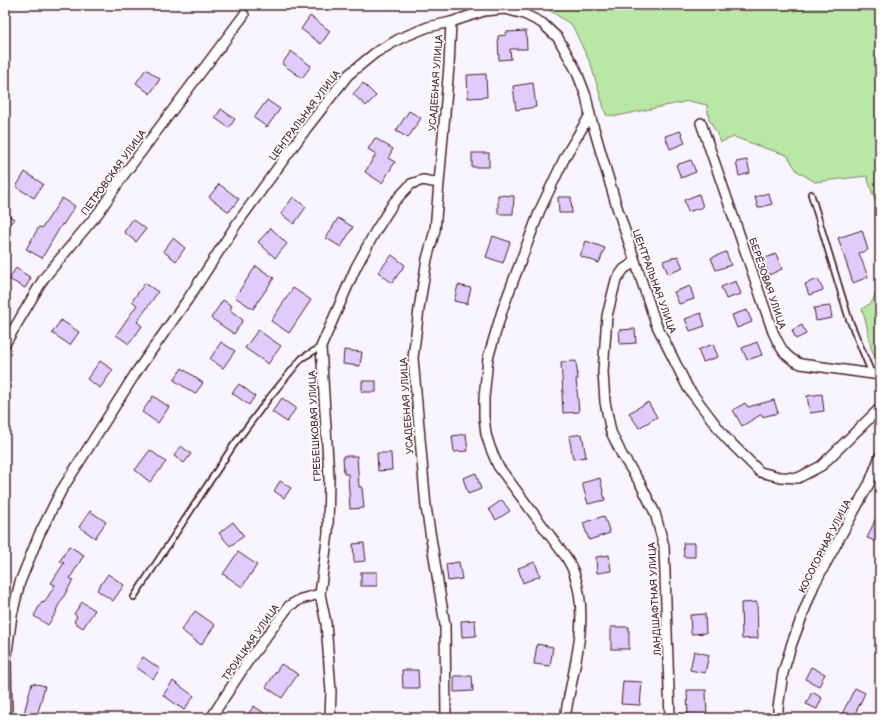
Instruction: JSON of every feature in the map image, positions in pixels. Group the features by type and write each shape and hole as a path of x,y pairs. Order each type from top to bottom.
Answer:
{"street":[{"name":"ЦЕНТРАЛЬНАЯ УЛИЦА","path":"8,718 6,659 15,602 20,582 39,536 61,491 137,371 188,299 241,219 306,129 348,75 375,53 401,38 428,27 451,22 484,11 504,9 524,14 542,23 558,38 576,70 586,96 590,115 635,262 656,324 688,388 724,437 760,472 780,477 798,478 821,466 880,408"},
{"name":"ПЕТРОВСКАЯ УЛИЦА","path":"5,344 44,278 99,212 123,176 244,15"},
{"name":"УСАДЕБНАЯ УЛИЦА","path":"446,718 445,625 426,507 413,358 418,309 427,260 435,230 449,66 451,22"},
{"path":"565,718 580,638 581,620 579,597 574,573 566,557 498,466 486,434 484,398 488,358 505,301 540,210 566,155 590,115"},
{"name":"БЕРЁЗОВАЯ УЛИЦА","path":"701,123 779,346 791,360 800,364 876,374"},
{"name":"ГРЕБЕШКОВАЯ УЛИЦА","path":"330,718 326,623 320,594 328,533 329,484 321,347 356,267 375,232 394,202 411,184 423,180 438,182"},
{"name":"ЛАНДШАФТНАЯ УЛИЦА","path":"635,262 624,269 616,280 607,316 603,372 605,402 611,432 622,455 640,483 654,514 664,546 670,718"},
{"name":"КОСОГОРНАЯ УЛИЦА","path":"778,718 783,673 814,586 870,482 880,456"},
{"name":"ТРОИЦКАЯ УЛИЦА","path":"211,718 248,662 289,606 301,599 320,594"}],"lane":[{"path":"811,194 849,319 876,374"},
{"path":"134,597 233,446 268,398 302,358 321,347"}],"green space":[{"path":"539,5 880,5 880,217 867,176 815,182 797,171 787,155 734,137 721,142 709,119 707,105 689,101 617,116 606,115 591,65 572,25"},
{"path":"880,282 880,367 871,348 862,309 872,302"}],"building":[{"path":"310,16 330,31 321,44 301,29"},
{"path":"526,31 527,49 510,49 511,59 499,60 498,36 506,35 506,32"},
{"path":"291,51 311,66 302,78 282,64"},
{"path":"146,69 160,79 150,94 136,83"},
{"path":"486,74 487,97 468,98 467,75"},
{"path":"363,83 376,96 366,106 353,94"},
{"path":"533,83 536,107 516,110 513,86"},
{"path":"267,100 280,109 267,127 254,118"},
{"path":"221,109 235,119 229,128 215,118"},
{"path":"409,111 421,118 408,138 396,131"},
{"path":"681,131 685,143 670,149 665,136"},
{"path":"375,138 393,149 388,158 395,162 382,183 365,172 376,154 368,149"},
{"path":"472,153 489,153 489,167 472,167"},
{"path":"691,160 696,172 681,178 676,165"},
{"path":"747,160 750,173 739,176 736,162"},
{"path":"25,172 43,184 34,198 16,187"},
{"path":"219,184 239,199 229,212 209,197"},
{"path":"768,193 772,204 758,208 755,197"},
{"path":"699,194 703,207 688,212 684,200"},
{"path":"498,195 514,196 513,214 498,214"},
{"path":"293,197 306,207 294,224 281,214"},
{"path":"558,197 571,197 572,213 559,213"},
{"path":"62,198 75,206 63,225 62,224 42,258 26,249 39,227 42,228"},
{"path":"5,213 14,219 5,233"},
{"path":"338,218 353,227 341,247 326,238"},
{"path":"133,219 146,229 136,242 124,232"},
{"path":"271,228 287,244 275,258 258,242"},
{"path":"862,230 868,250 859,253 868,277 853,283 838,238"},
{"path":"493,236 510,242 503,263 486,257"},
{"path":"173,238 185,248 176,261 163,251"},
{"path":"586,241 605,248 599,263 580,256"},
{"path":"726,252 731,265 716,270 711,258"},
{"path":"776,254 782,269 769,275 763,259"},
{"path":"392,255 405,265 392,283 378,272"},
{"path":"678,256 683,268 668,274 663,261"},
{"path":"256,266 274,278 253,309 235,297"},
{"path":"16,268 31,278 25,288 9,279"},
{"path":"818,279 823,290 809,295 805,284"},
{"path":"736,281 741,294 726,299 721,287"},
{"path":"145,283 158,292 137,322 142,326 129,344 116,335 137,305 132,301"},
{"path":"458,285 471,288 467,304 454,301"},
{"path":"690,286 694,299 679,304 674,292"},
{"path":"293,288 311,300 289,333 271,321"},
{"path":"223,300 232,306 230,310 243,320 234,334 211,318"},
{"path":"830,306 832,318 816,321 814,308"},
{"path":"747,310 752,322 737,328 732,315"},
{"path":"701,313 705,326 690,331 685,319"},
{"path":"61,320 79,332 70,345 52,333"},
{"path":"802,325 806,334 796,339 792,330"},
{"path":"635,329 636,343 620,344 619,330"},
{"path":"258,330 281,346 268,364 245,348"},
{"path":"221,342 235,351 223,368 210,359"},
{"path":"757,342 762,355 747,360 742,348"},
{"path":"713,344 718,357 703,362 698,350"},
{"path":"344,350 362,352 360,366 343,364"},
{"path":"100,361 113,370 100,388 87,379"},
{"path":"576,361 579,412 563,413 561,362"},
{"path":"182,368 203,383 195,394 174,380"},
{"path":"362,381 376,381 376,392 362,392"},
{"path":"239,384 255,396 249,405 232,393"},
{"path":"822,394 824,411 810,413 807,396"},
{"path":"153,396 169,407 158,423 142,412"},
{"path":"282,398 296,408 287,422 272,412"},
{"path":"774,400 778,413 762,417 762,414 742,426 733,410 745,403 748,407"},
{"path":"648,402 657,417 639,428 629,413"},
{"path":"466,434 468,451 454,452 452,436"},
{"path":"582,434 586,457 573,459 569,436"},
{"path":"181,446 191,454 184,463 174,456"},
{"path":"150,450 166,462 150,482 135,470"},
{"path":"377,453 391,453 392,470 378,471"},
{"path":"343,456 357,456 359,487 362,487 364,508 350,509 348,474 344,474"},
{"path":"476,473 481,489 468,494 463,478"},
{"path":"600,478 605,500 588,504 582,483"},
{"path":"280,481 291,488 284,498 274,491"},
{"path":"502,500 510,511 496,520 489,509"},
{"path":"880,509 880,543 867,538"},
{"path":"90,511 106,522 95,538 79,527"},
{"path":"604,516 610,533 589,540 583,523"},
{"path":"233,522 244,536 230,546 219,533"},
{"path":"364,543 366,561 354,562 353,544"},
{"path":"683,543 695,543 695,557 684,557"},
{"path":"69,546 84,555 70,578 73,580 48,625 34,616 42,601 44,603 55,585 51,583 64,563 60,561"},
{"path":"238,552 257,565 242,587 223,574"},
{"path":"609,555 611,571 597,573 596,557"},
{"path":"459,562 462,579 448,581 446,564"},
{"path":"535,562 540,576 523,583 518,568"},
{"path":"361,572 377,572 377,586 361,586"},
{"path":"108,574 124,585 113,601 97,590"},
{"path":"82,602 95,610 83,628 74,622 77,616 74,614"},
{"path":"757,602 758,638 742,639 741,603"},
{"path":"195,611 215,625 201,645 181,630"},
{"path":"705,614 706,633 691,634 690,615"},
{"path":"475,620 476,636 462,637 461,621"},
{"path":"611,627 629,627 629,649 611,649"},
{"path":"537,644 553,647 550,666 534,664"},
{"path":"694,651 709,655 705,673 690,670"},
{"path":"143,657 160,669 153,679 136,667"},
{"path":"281,664 298,674 282,698 266,687"},
{"path":"811,667 825,674 819,686 805,679"},
{"path":"402,670 418,670 419,688 403,688"},
{"path":"454,676 472,676 473,691 454,692"},
{"path":"173,681 194,696 184,710 163,695"},
{"path":"623,681 642,682 640,705 621,704"},
{"path":"32,683 45,686 37,716 24,713"},
{"path":"855,688 865,693 853,718 840,718"},
{"path":"687,690 706,690 707,718 688,718"},
{"path":"812,692 822,698 817,709 806,704"},
{"path":"254,706 271,718 245,718"}]}
